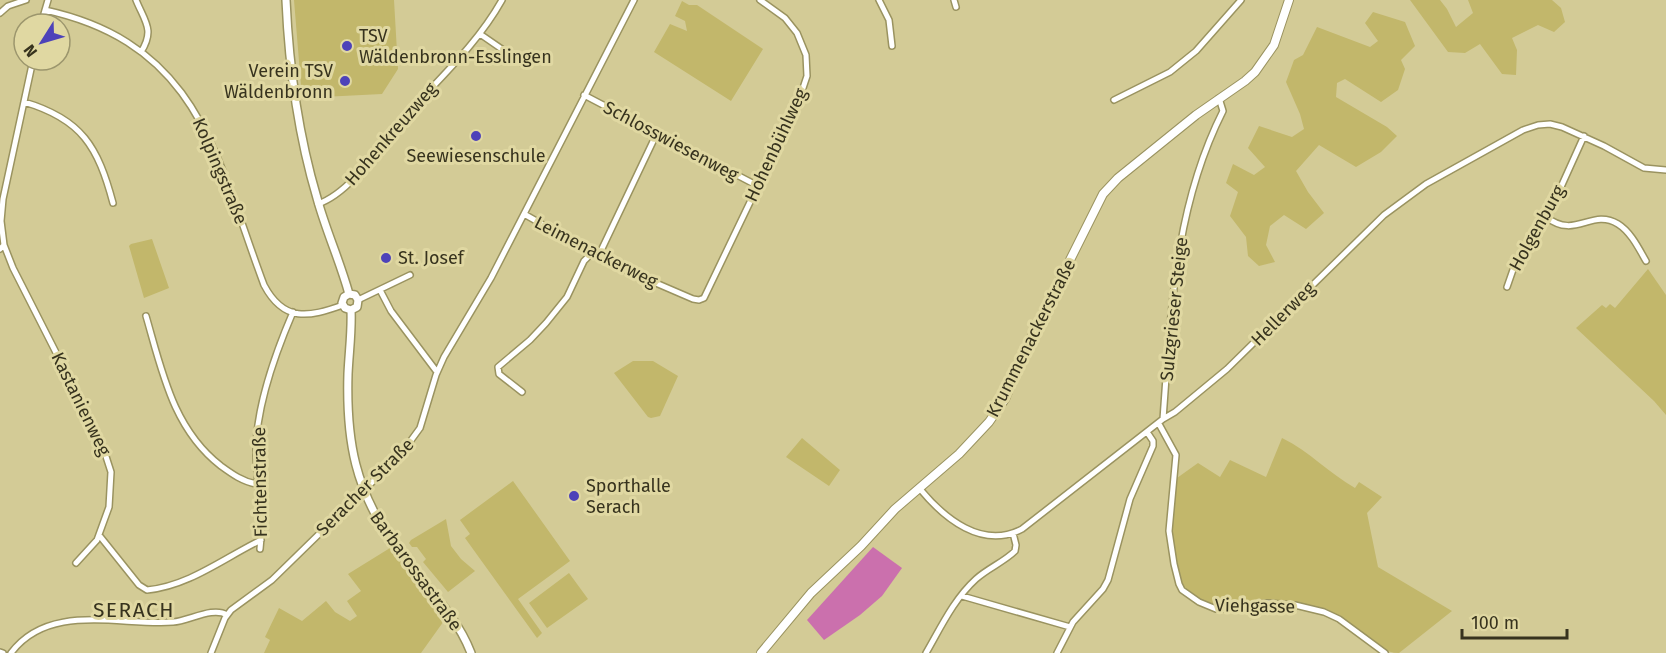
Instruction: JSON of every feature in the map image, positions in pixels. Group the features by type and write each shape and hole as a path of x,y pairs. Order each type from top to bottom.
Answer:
{"main road":[{"name":"Krummenackerstraße","path":"761,653 805,598 856,551 895,509 979,434 1002,404 1025,350 1107,189 1196,115 1245,81 1261,65 1274,45 1289,0"}],"street":[{"path":"0,13 8,6 26,0"},
{"path":"45,10 48,0"},
{"path":"136,0 149,33 141,52"},
{"path":"286,0 293,92 318,204 349,294"},
{"name":"Hohenkreuzweg","path":"318,204 333,197 345,187 480,34 502,0"},
{"name":"Seracher Straße","path":"227,615 235,606 272,580 405,450 418,432 437,372 482,294 634,0"},
{"name":"Hohenbühlweg","path":"703,299 802,91 807,66 805,50 797,33 784,18 760,0"},
{"path":"879,0 889,20 892,46"},
{"path":"954,0 956,7"},
{"path":"1114,100 1166,75 1193,54 1241,0"},
{"name":"Kolpingstraße","path":"45,10 96,27 141,52 171,78 198,116 216,154 264,285 274,300 293,312"},
{"path":"480,34 525,65"},
{"name":"Kastanienweg","path":"30,72 2,206 2,247 108,460 111,495 107,513 93,547 76,563"},
{"name":"Schlosswiesenweg","path":"584,96 758,186"},
{"name":"Sulzgrieser Steige","path":"1161,422 1176,261 1191,196 1210,137 1223,111 1219,98"},
{"path":"24,102 56,115 85,138 101,163 113,203"},
{"name":"Hellerweg","path":"1013,533 1031,522 1218,377 1384,215 1412,193 1527,128 1543,124 1555,125 1584,136 1644,168 1666,171"},
{"path":"522,392 499,374 497,370 499,365 535,334 564,300 584,261 595,255 657,133"},
{"name":"Holgenburg","path":"1507,287 1518,258 1546,217 1584,136"},
{"name":"Leimenackerweg","path":"524,214 595,255 693,299 703,299"},
{"path":"1546,217 1565,227 1598,220 1616,223 1629,235 1646,261"},
{"path":"358,300 380,290 385,285 410,275"},
{"path":"380,290 391,311 437,372"},
{"path":"349,294 355,294 358,300 357,307 351,310 343,305 343,298 349,294"},
{"path":"293,312 315,314 343,305"},
{"name":"Barbarossastraße","path":"351,310 349,426 354,461 363,491 382,527 455,621 471,653"},
{"name":"Fichtenstraße","path":"260,549 256,439 261,405 293,312"},
{"path":"146,316 169,394 186,428 202,449 216,462 243,480 257,484"},
{"name":"Viehgasse","path":"1161,422 1176,455 1169,531 1181,589 1198,602 1216,609 1267,603 1294,605 1324,612 1339,619 1385,653"},
{"path":"1058,653 1070,627 1103,589 1108,579 1127,509 1152,446 1147,432"},
{"path":"920,489 968,531 990,536 1013,533 1016,545 1013,553 984,572 962,596 926,653"},
{"path":"99,535 139,585 146,590 177,583 261,540"},
{"path":"962,596 1070,627"},
{"path":"10,653 32,634 63,622 106,620 172,622 219,611 227,615 211,653"}],"shaded area":[{"name":"TSV Wäldenbronn-Esslingen","path":"294,0 394,0 398,69 382,94 302,98"},
{"path":"1410,0 1440,0 1456,27 1473,13 1468,0 1552,0 1561,8 1565,22 1554,32 1538,25 1512,38 1517,50 1516,75 1502,74 1480,44 1465,53 1448,52"},
{"path":"682,1 689,5 697,5 763,49 731,101 654,52 670,24 687,31 685,21 675,16"},
{"path":"1373,12 1405,22 1415,46 1401,60 1405,69 1398,90 1381,102 1345,79 1337,83 1336,97 1387,127 1397,136 1381,152 1356,167 1319,145 1296,171 1324,213 1306,229 1284,215 1270,226 1266,245 1275,262 1259,266 1248,256 1246,237 1230,216 1238,192 1226,183 1233,164 1254,175 1265,167 1248,148 1259,126 1292,137 1304,129 1286,82 1294,60 1303,55 1317,27 1370,47 1378,41 1365,23"},
{"path":"152,239 169,288 144,298 129,246"},
{"path":"1648,269 1666,295 1666,415 1576,328 1602,305 1606,308 1610,304 1615,308"},
{"path":"633,361 653,361 678,376 660,416 648,417 614,373"},
{"path":"802,438 840,470 829,486 786,457"},
{"path":"1282,438 1355,488 1359,482 1382,497 1367,513 1378,567 1452,611 1399,653 1380,648 1348,622 1322,609 1280,601 1217,607 1195,598 1183,586 1175,563 1174,549 1173,518 1177,478 1198,463 1220,477 1230,460 1266,477"},
{"path":"513,481 570,561 518,599 542,633 537,638 465,538 470,534 460,520"},
{"path":"446,519 451,546 475,571 448,592 423,562 426,559 417,547 412,547 409,543"},
{"path":"873,547 902,568 882,596 860,615 824,640 807,620"},
{"path":"390,548 446,618 421,653 264,653 270,640 265,637 279,608 302,621 326,601 335,612 350,621 357,616 347,601 361,591 348,574"},
{"path":"569,573 588,599 547,628 529,603"}],"place":[{"name":"TSV Wäldenbronn-Esslingen","path":"347,46"},
{"name":"Verein TSV Wäldenbronn","path":"345,81"},
{"name":"Seewiesenschule","path":"476,136"},
{"name":"St. Josef","path":"386,258"},
{"name":"Sporthalle Serach","path":"574,496"}],"district":[{"name":"SERACH","path":"134,610"}]}
